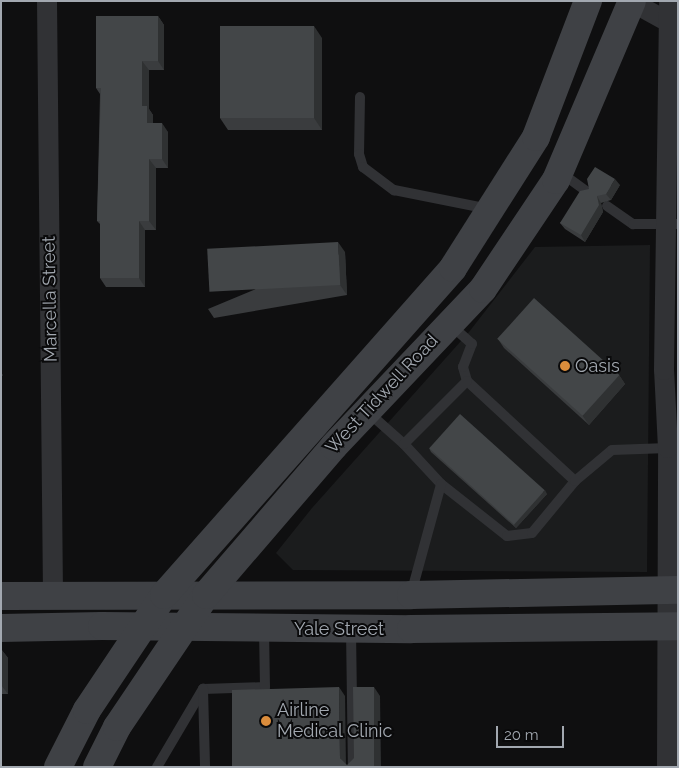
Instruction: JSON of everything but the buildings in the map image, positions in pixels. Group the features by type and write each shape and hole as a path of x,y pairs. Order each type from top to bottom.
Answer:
{"main road":[{"name":"West Tidwell Road","path":"58,767 87,710 144,628 164,595 425,297 453,268 492,210 536,137 588,1"},
{"name":"West Tidwell Road","path":"97,767 117,727 206,595 366,410 448,322 483,289 559,171 632,1"},
{"path":"425,297 448,322"},
{"name":"Yale Street","path":"1,596 410,595 673,590"},
{"path":"410,595 411,630"},
{"name":"Yale Street","path":"1,628 411,630 673,626"}],"street":[{"name":"Marcella Street","path":"47,1 53,596"},
{"path":"632,1 670,23"},
{"path":"667,767 673,626 668,448 671,369 672,224 669,1"}],"lane":[{"path":"360,97 359,154 363,166 377,178 394,190 492,210"},
{"path":"559,171 588,192"},
{"path":"607,206 633,224 672,224"},
{"path":"448,322 472,344 462,367 467,381 576,481"},
{"path":"404,444 467,381"},
{"path":"366,410 404,444 441,484 507,536 532,533 576,481 612,450 668,448"},
{"path":"410,595 441,484"},
{"path":"203,689 265,687 264,628"},
{"path":"351,629 353,767"},
{"path":"157,767 203,689"},
{"path":"203,689 205,767"}],"shaded area":[{"path":"650,245 647,572 293,570 276,553 312,508 469,332 535,247"}],"place":[{"name":"Oasis","path":"565,366"},
{"name":"Airline Medical Clinic","path":"266,721"}]}
